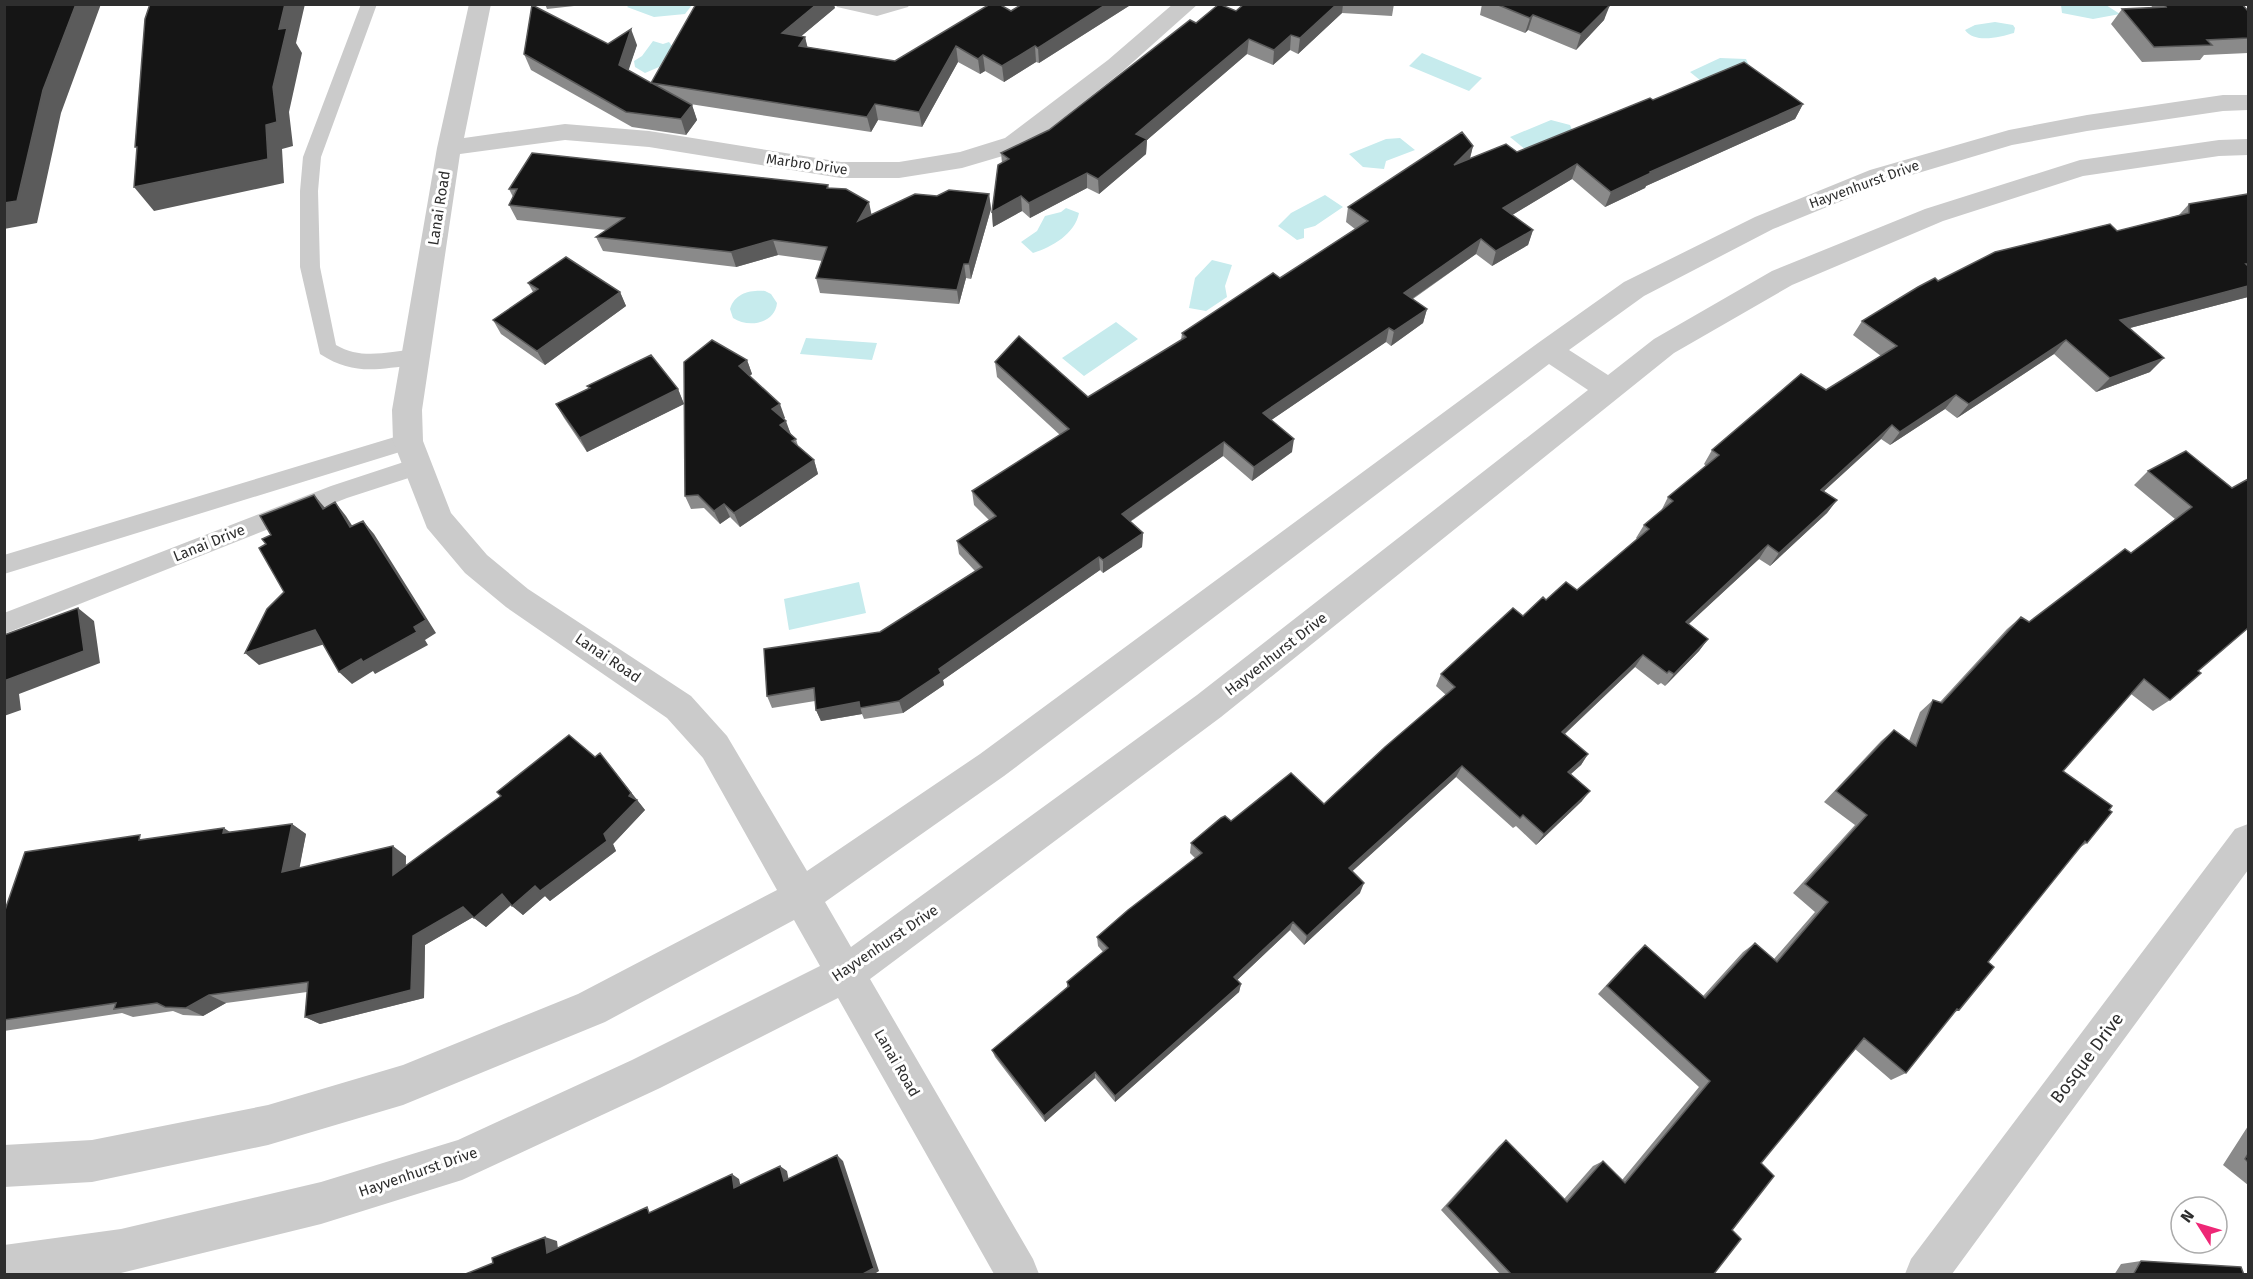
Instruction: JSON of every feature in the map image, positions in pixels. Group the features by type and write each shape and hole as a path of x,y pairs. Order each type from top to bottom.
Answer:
{"street":[{"name":"Lanai Road","path":"480,4 449,148 407,410 412,454 438,519 476,564 517,597 679,707 715,747 1017,1275"},
{"name":"Marbro Drive","path":"449,148 565,132 649,139 841,170 899,170 962,160 1014,144 1116,65 1187,4"},
{"name":"Hayvenhurst Drive","path":"4,1166 92,1161 268,1125 403,1085 591,1008 802,896 992,765 1548,350 1634,289 1764,223 1879,176 2009,138 2087,123 2223,103 2248,102"},
{"name":"Hayvenhurst Drive","path":"4,1267 121,1251 321,1203 462,1159 646,1074 846,973 1209,706 1664,346 1782,278 1934,215 2080,168 2219,148 2248,147"},
{"path":"1548,350 1609,390"},
{"name":"Bosque Drive","path":"1926,1275 2248,841"}],"lane":[{"path":"369,4 312,157 309,192 310,267 327,349 345,360 367,362 415,357"},
{"path":"843,4 877,11 902,4"},
{"path":"4,565 412,454"},
{"name":"Lanai Drive","path":"4,624 339,492 412,454"}],"water":[{"path":"630,4 692,5 685,14 654,17 627,7"},
{"path":"2061,5 2106,5 2120,14 2093,19 2062,13"},
{"path":"1995,22 2013,25 2014,33 1995,38 1981,38 1965,30 1975,25"},
{"path":"653,41 663,44 669,42 672,46 659,67 645,73 635,67 634,61 642,56"},
{"path":"1422,53 1482,78 1469,91 1409,66"},
{"path":"1720,58 1746,59 1754,77 1706,85 1690,72"},
{"path":"1551,120 1570,125 1574,134 1531,154 1510,137"},
{"path":"1400,138 1415,150 1386,161 1384,169 1363,167 1349,154 1386,139"},
{"path":"1325,195 1343,207 1315,226 1304,229 1304,238 1297,240 1278,226 1291,213"},
{"path":"1066,208 1079,213 1077,221 1062,239 1033,253 1021,242 1037,231 1045,216 1061,212"},
{"path":"1212,260 1232,265 1225,286 1227,297 1206,311 1189,308 1195,278"},
{"path":"765,291 771,294 777,303 771,316 766,320 753,323 733,318 730,309 735,299 749,292"},
{"path":"1116,322 1138,339 1084,376 1062,358"},
{"path":"806,338 877,343 872,360 800,354"},
{"path":"859,582 866,613 789,630 784,599"}],"building":[{"path":"4,4 76,4 43,90 17,201 4,203"},
{"path":"150,4 285,4 279,29 287,28 273,87 277,122 266,125 268,159 134,187 145,19"},
{"path":"696,4 817,4 782,33 805,37 799,46 895,61 990,4 999,4 1011,11 1022,4 1107,4 1038,48 1035,46 1002,66 983,55 978,59 956,46 919,112 875,104 867,117 652,83 692,105 681,119 626,112 524,54 532,5 608,44 631,29 619,65 651,83"},
{"path":"1219,4 1236,11 1244,4 1337,4 1300,38 1291,35 1274,50 1249,39 1136,134 1147,139 1098,179 1087,173 1029,203 1021,196 992,212 998,165 1009,159 1001,153 1049,130 1190,20 1196,23"},
{"path":"1496,4 1610,5 1581,34 1533,15 1530,18"},
{"path":"2164,4 2242,4 2248,11 2248,38 2207,40 2212,45 2154,47 2122,9 2166,7"},
{"path":"1744,62 1803,104 1650,172 1611,192 1577,164 1503,208 1533,230 1496,251 1481,239 1404,293 1427,309 1394,331 1389,328 1263,413 1294,439 1254,467 1224,442 1122,514 1143,533 1103,560 1099,557 939,669 941,673 899,701 860,708 859,702 816,710 814,688 767,696 764,649 880,632 982,567 957,541 996,516 972,491 1069,429 995,362 1019,336 1088,397 1186,337 1182,333 1273,273 1280,278 1368,221 1348,207 1462,132 1473,146 1454,165 1506,144 1517,152"},
{"path":"532,153 828,185 827,188 846,189 869,202 858,221 915,194 937,196 949,190 989,194 969,264 964,264 957,290 816,278 827,247 773,240 731,252 596,237 624,218 509,205 517,189 509,189"},
{"path":"2248,194 2248,264 2246,264 2248,266 2248,286 2120,320 2164,358 2110,378 2066,340 1969,404 1956,395 1900,432 1892,425 1821,490 1837,500 1779,553 1768,545 1686,622 1708,639 1674,674 1669,671 1667,673 1643,655 1562,732 1588,754 1568,772 1590,791 1544,834 1523,815 1520,818 1462,766 1349,868 1364,883 1307,936 1293,922 1234,977 1241,984 1115,1096 1095,1072 1044,1116 992,1050 1069,986 1067,982 1108,948 1097,937 1202,853 1191,843 1221,818 1225,816 1231,821 1291,773 1324,804 1385,747 1455,687 1441,674 1513,608 1523,616 1543,597 1546,600 1566,582 1577,590 1649,529 1644,525 1673,501 1668,497 1719,455 1712,450 1801,374 1826,390 1897,346 1862,321 1935,278 1938,281 1995,252 2110,224 2117,231 2189,213 2189,204"},
{"path":"566,257 620,292 537,351 493,320 538,289 528,283"},
{"path":"712,340 747,360 739,366 780,404 772,409 786,421 780,425 796,439 792,441 814,460 734,513 724,504 714,511 698,495 685,496 684,362"},
{"path":"651,355 678,389 580,438 556,404"},
{"path":"2186,451 2232,488 2248,479 2248,628 2198,671 2201,673 2170,700 2144,679 2063,771 2112,806 2109,810 2112,812 2087,843 2085,841 1988,962 1994,967 1959,1010 1957,1009 1906,1073 1864,1038 1761,1163 1774,1176 1732,1230 1741,1239 1713,1275 1512,1275 1447,1206 1506,1140 1567,1202 1603,1161 1625,1183 1710,1081 1607,986 1645,945 1705,998 1755,943 1777,962 1828,902 1805,884 1867,815 1836,791 1894,730 1916,746 1933,700 1942,703 2021,617 2029,622 2125,549 2131,553 2192,507 2148,471"},
{"path":"314,495 323,509 335,502 350,527 363,521 426,620 414,627 417,632 363,662 361,659 339,672 315,630 245,653 267,609 284,592 259,548 266,544 262,539 271,535 260,516"},
{"path":"78,608 84,651 4,681 4,635"},
{"path":"569,735 595,757 600,753 631,793 629,796 637,800 604,834 607,841 540,891 535,886 512,906 502,894 474,918 463,907 413,936 411,990 305,1017 308,982 209,995 186,1008 165,1007 157,1003 114,1009 116,1003 4,1020 4,913 25,852 140,835 139,840 224,828 223,833 292,824 282,872 393,846 393,875 501,796 497,792"},
{"path":"837,1155 874,1268 861,1275 463,1275 493,1263 492,1258 545,1237 547,1253 647,1207 649,1213 732,1174 734,1188 780,1166 784,1181"},
{"path":"2141,1261 2241,1267 2244,1275 2133,1275"}]}
